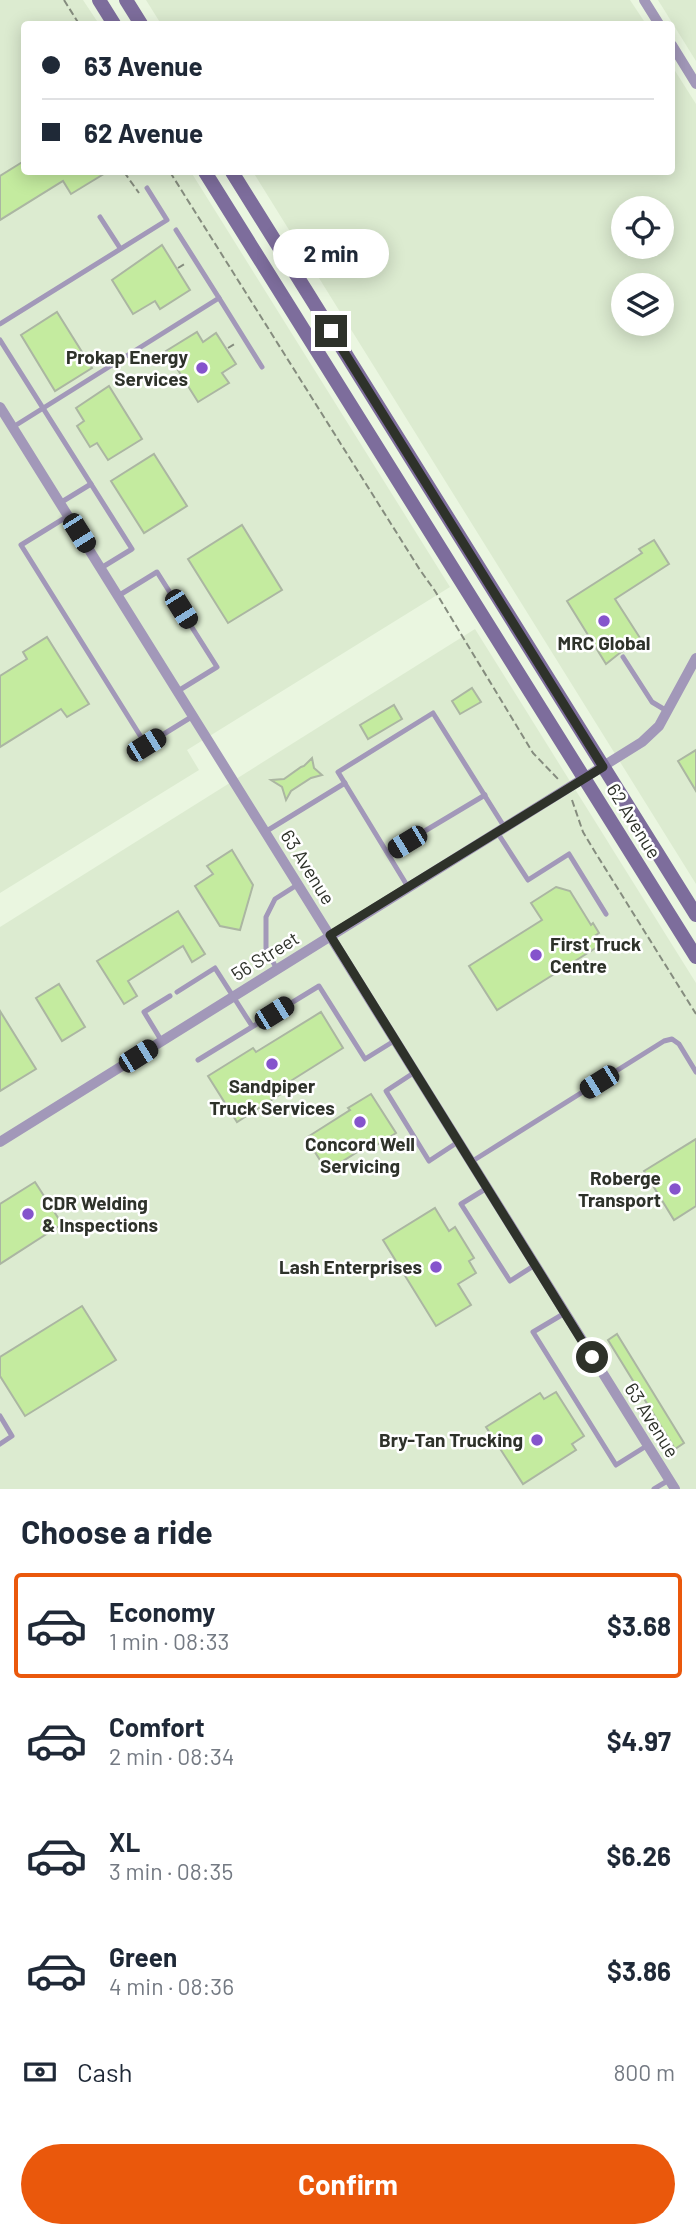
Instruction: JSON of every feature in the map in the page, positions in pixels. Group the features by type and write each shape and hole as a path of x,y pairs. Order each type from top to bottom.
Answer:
{"main road":[{"path":"99,0 112,21"},
{"path":"125,0 139,21"},
{"name":"62 Avenue","path":"207,175 696,957"},
{"name":"62 Avenue","path":"234,175 696,915"}],"street":[{"path":"644,0 657,21"},
{"path":"675,50 696,84"},
{"name":"63 Avenue","path":"0,407 672,1484"},
{"name":"56 Street","path":"0,1142 642,742 659,726 696,658"}],"lane":[{"path":"0,324 167,219 147,188"},
{"path":"100,217 120,248"},
{"path":"176,230 262,367"},
{"path":"13,427 219,298"},
{"path":"0,340 132,549 101,568"},
{"path":"60,503 91,484"},
{"path":"68,516 21,545 146,745 193,716"},
{"path":"118,596 157,572 217,667 178,691"},
{"path":"624,657 652,702 667,711"},
{"path":"409,887 338,772 433,713 485,795 528,880 569,854 606,914"},
{"path":"265,832 345,783"},
{"path":"388,853 485,795"},
{"path":"276,969 266,950 266,917 275,899 298,884"},
{"path":"177,992 215,968 252,1026"},
{"path":"198,1060 319,986 365,1059 395,1040"},
{"path":"162,1041 144,1012 170,996"},
{"path":"471,1163 664,1041 672,1039 679,1044 696,1072"},
{"path":"415,1072 386,1091 429,1161 458,1142"},
{"path":"487,1188 461,1204 510,1281 536,1265"},
{"path":"565,1313 533,1332 616,1465 648,1445"},
{"path":"0,1416 12,1436 0,1444"},
{"path":"654,1489 672,1484"}],"path":[{"path":"64,0 77,21"},
{"path":"126,175 139,193"},
{"path":"172,175 435,591 533,753 557,777"},
{"path":"178,268 193,258"},
{"path":"228,348 243,337"},
{"path":"574,802 583,832 696,1014"}],"shaded area":[{"path":"0,0 83,0 97,21 21,21 21,175 193,175 450,587 187,750 199,770 0,893"},
{"path":"146,0 630,0 644,21 159,21"},
{"path":"658,0 696,0 696,61 675,27 675,21 671,21"},
{"path":"675,71 696,104 696,884 255,175 675,175"},
{"path":"475,629 696,983 696,1489 0,1489 0,927"}],"building":[{"path":"21,163 21,175 102,175 71,194 63,181 0,220 0,176"},
{"path":"162,245 190,290 160,309 155,301 133,314 112,280"},
{"path":"57,312 92,368 55,391 21,335"},
{"name":"Prokap Energy Services","path":"197,332 203,342 216,333 236,364 222,373 229,383 198,402 166,351"},
{"path":"109,386 142,439 108,460 97,443 90,447 77,426 84,421 76,408"},
{"path":"154,454 187,506 144,533 111,481"},
{"path":"242,525 282,590 228,623 188,559"},
{"name":"MRC Global","path":"654,540 669,564 615,599 642,641 606,664 567,601 642,553 639,549"},
{"path":"47,637 89,704 67,717 61,709 0,747 0,676 27,659 23,652"},
{"path":"472,688 481,702 460,714 452,701"},
{"path":"394,705 402,719 368,739 360,725"},
{"path":"696,750 696,791 678,761"},
{"path":"312,758 314,768 322,775 311,778 291,791 286,800 282,787 271,780 284,779"},
{"path":"232,850 253,885 240,930 220,926 195,886 213,874 207,866"},
{"name":"First Truck Centre","path":"556,887 570,891 591,925 593,923 602,944 497,1010 469,966 542,920 531,903"},
{"path":"178,911 205,954 192,962 183,946 128,981 137,996 124,1004 97,961"},
{"path":"59,984 85,1027 62,1041 36,998"},
{"path":"0,1011 36,1069 0,1091"},
{"name":"Sandpiper Truck Services","path":"321,1012 343,1048 278,1089 281,1094 237,1122 208,1076 253,1048 256,1052"},
{"name":"Concord Well Servicing","path":"371,1094 396,1133 372,1148 370,1144 327,1171 306,1138"},
{"name":"Roberge Transport","path":"696,1139 696,1206 674,1220 644,1171"},
{"name":"CDR Welding & Inspections","path":"35,1182 62,1224 0,1264 0,1204"},
{"name":"Lash Enterprises","path":"435,1208 449,1231 455,1227 474,1258 469,1261 476,1273 458,1284 471,1305 436,1326 383,1240"},
{"path":"82,1306 116,1360 25,1416 0,1376 0,1357"},
{"path":"617,1334 684,1443 675,1449 608,1340"},
{"name":"Bry-Tan Trucking","path":"556,1392 584,1436 572,1444 576,1450 523,1484 486,1427 540,1393 544,1399"}],"place":[{"name":"Prokap Energy Services","path":"202,368"},
{"name":"MRC Global","path":"604,621"},
{"name":"First Truck Centre","path":"536,955"},
{"name":"Sandpiper Truck Services","path":"272,1064"},
{"name":"Concord Well Servicing","path":"360,1122"},
{"name":"Roberge Transport","path":"675,1189"},
{"name":"CDR Welding & Inspections","path":"28,1214"},
{"name":"Lash Enterprises","path":"436,1267"},
{"name":"Bry-Tan Trucking","path":"537,1440"}],"route":[{"path":"331,331 603,767 330,935 592,1357"}]}
